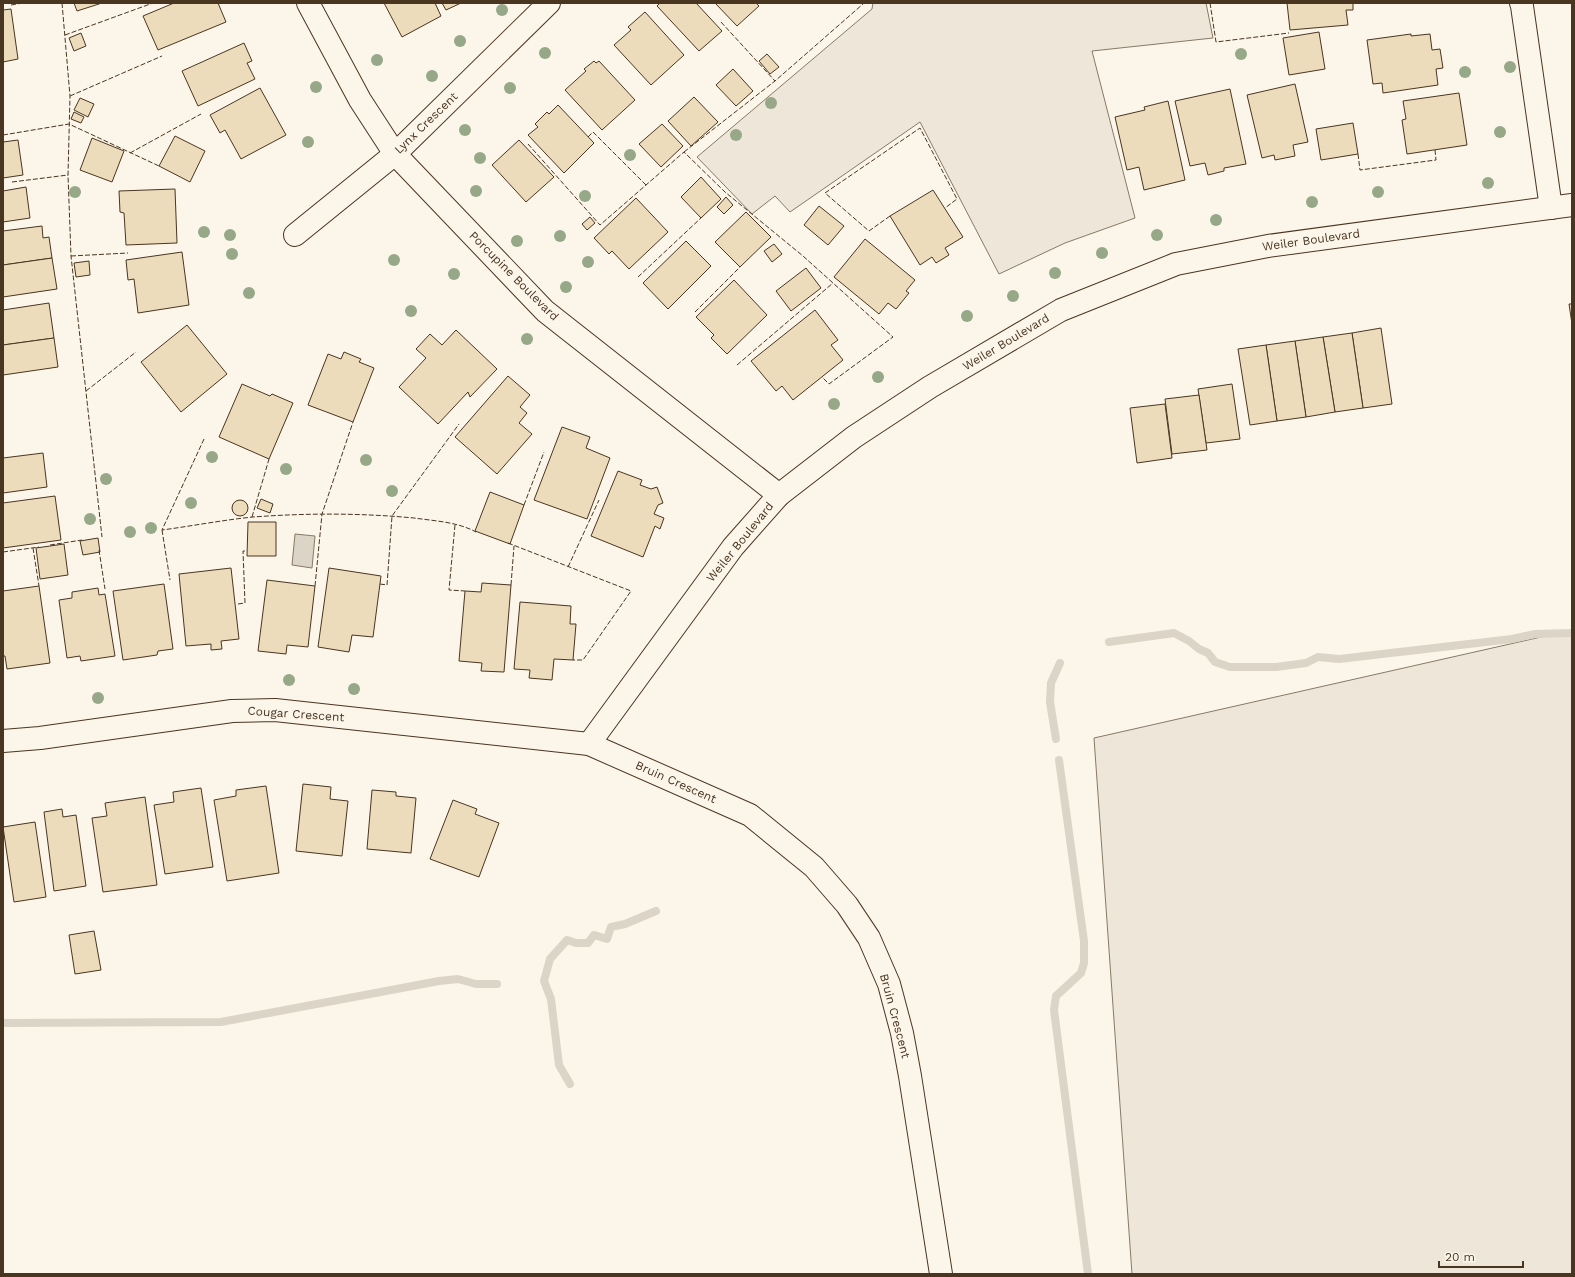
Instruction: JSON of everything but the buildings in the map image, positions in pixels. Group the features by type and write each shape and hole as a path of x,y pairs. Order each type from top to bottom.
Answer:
{"street":[{"name":"Porcupine Boulevard","path":"308,3 360,100 395,154 545,311 779,495"},
{"name":"Lynx Crescent","path":"295,235 395,154 550,3"},
{"path":"1521,3 1562,206"},
{"name":"Weiler Boulevard","path":"589,744 733,547 779,495 861,433 930,387 1061,310 1176,264 1268,246 1562,206"},
{"name":"Cougar Crescent","path":"3,741 40,738 232,711 275,710 589,744"},
{"name":"Bruin Crescent","path":"589,744 750,815 814,867 847,905 869,938 888,984 902,1033 941,1274"}],"shaded area":[{"path":"873,3 1206,3 1213,38 1092,51 1135,218 1065,243 999,274 920,122 790,212 775,196 752,214 697,157 872,9"},
{"path":"295,534 315,536 312,568 292,565"},
{"path":"1572,630 1572,1274 1132,1274 1094,738"}],"waterway":[{"path":"1109,642 1174,633 1208,653 1215,662 1230,667 1276,667 1306,663 1318,657 1339,659 1512,639 1535,634 1572,633"},
{"path":"1056,739 1050,702 1051,683 1060,663"},
{"path":"1059,760 1084,941 1084,963 1081,973 1056,996 1054,1010 1088,1274"},
{"path":"570,1084 559,1065 551,999 544,981 550,959 567,940 576,943 588,943 594,935 607,939 611,927 625,924 656,911"},
{"path":"3,1023 221,1022 439,981 458,979 476,984 497,984"}],"fence":[{"path":"11,5 23,3"},
{"path":"62,3 70,96 68,175 71,256 102,537"},
{"path":"65,35 153,3"},
{"path":"684,152 775,81 863,4 861,3"},
{"path":"1210,3 1216,42 1289,33"},
{"path":"721,22 775,81"},
{"path":"70,96 162,56"},
{"path":"130,153 201,114"},
{"path":"3,135 69,124 159,166"},
{"path":"890,216 869,231 825,193 920,128 957,199 945,208"},
{"path":"588,137 593,132 646,185"},
{"path":"528,144 600,225 684,152 725,192 803,256 893,337 829,384 822,377"},
{"path":"1358,154 1360,170 1436,160 1435,150"},
{"path":"12,182 68,175"},
{"path":"638,277 702,217"},
{"path":"71,256 128,253"},
{"path":"695,312 740,267"},
{"path":"737,365 833,283"},
{"path":"86,391 136,352"},
{"path":"315,586 322,514 353,422"},
{"path":"380,584 387,585 392,516 459,424"},
{"path":"204,439 162,530 253,517 334,514 374,515 438,521 462,526 476,532"},
{"path":"524,505 544,452"},
{"path":"252,517 269,459"},
{"path":"568,567 599,500"},
{"path":"455,525 449,590 465,591"},
{"path":"162,530 170,580"},
{"path":"50,545 82,540"},
{"path":"508,543 631,591 583,660 573,660"},
{"path":"511,585 514,546"},
{"path":"3,552 39,547"},
{"path":"33,548 39,586"},
{"path":"99,550 105,589"},
{"path":"238,604 245,603 243,551 247,551"}]}
